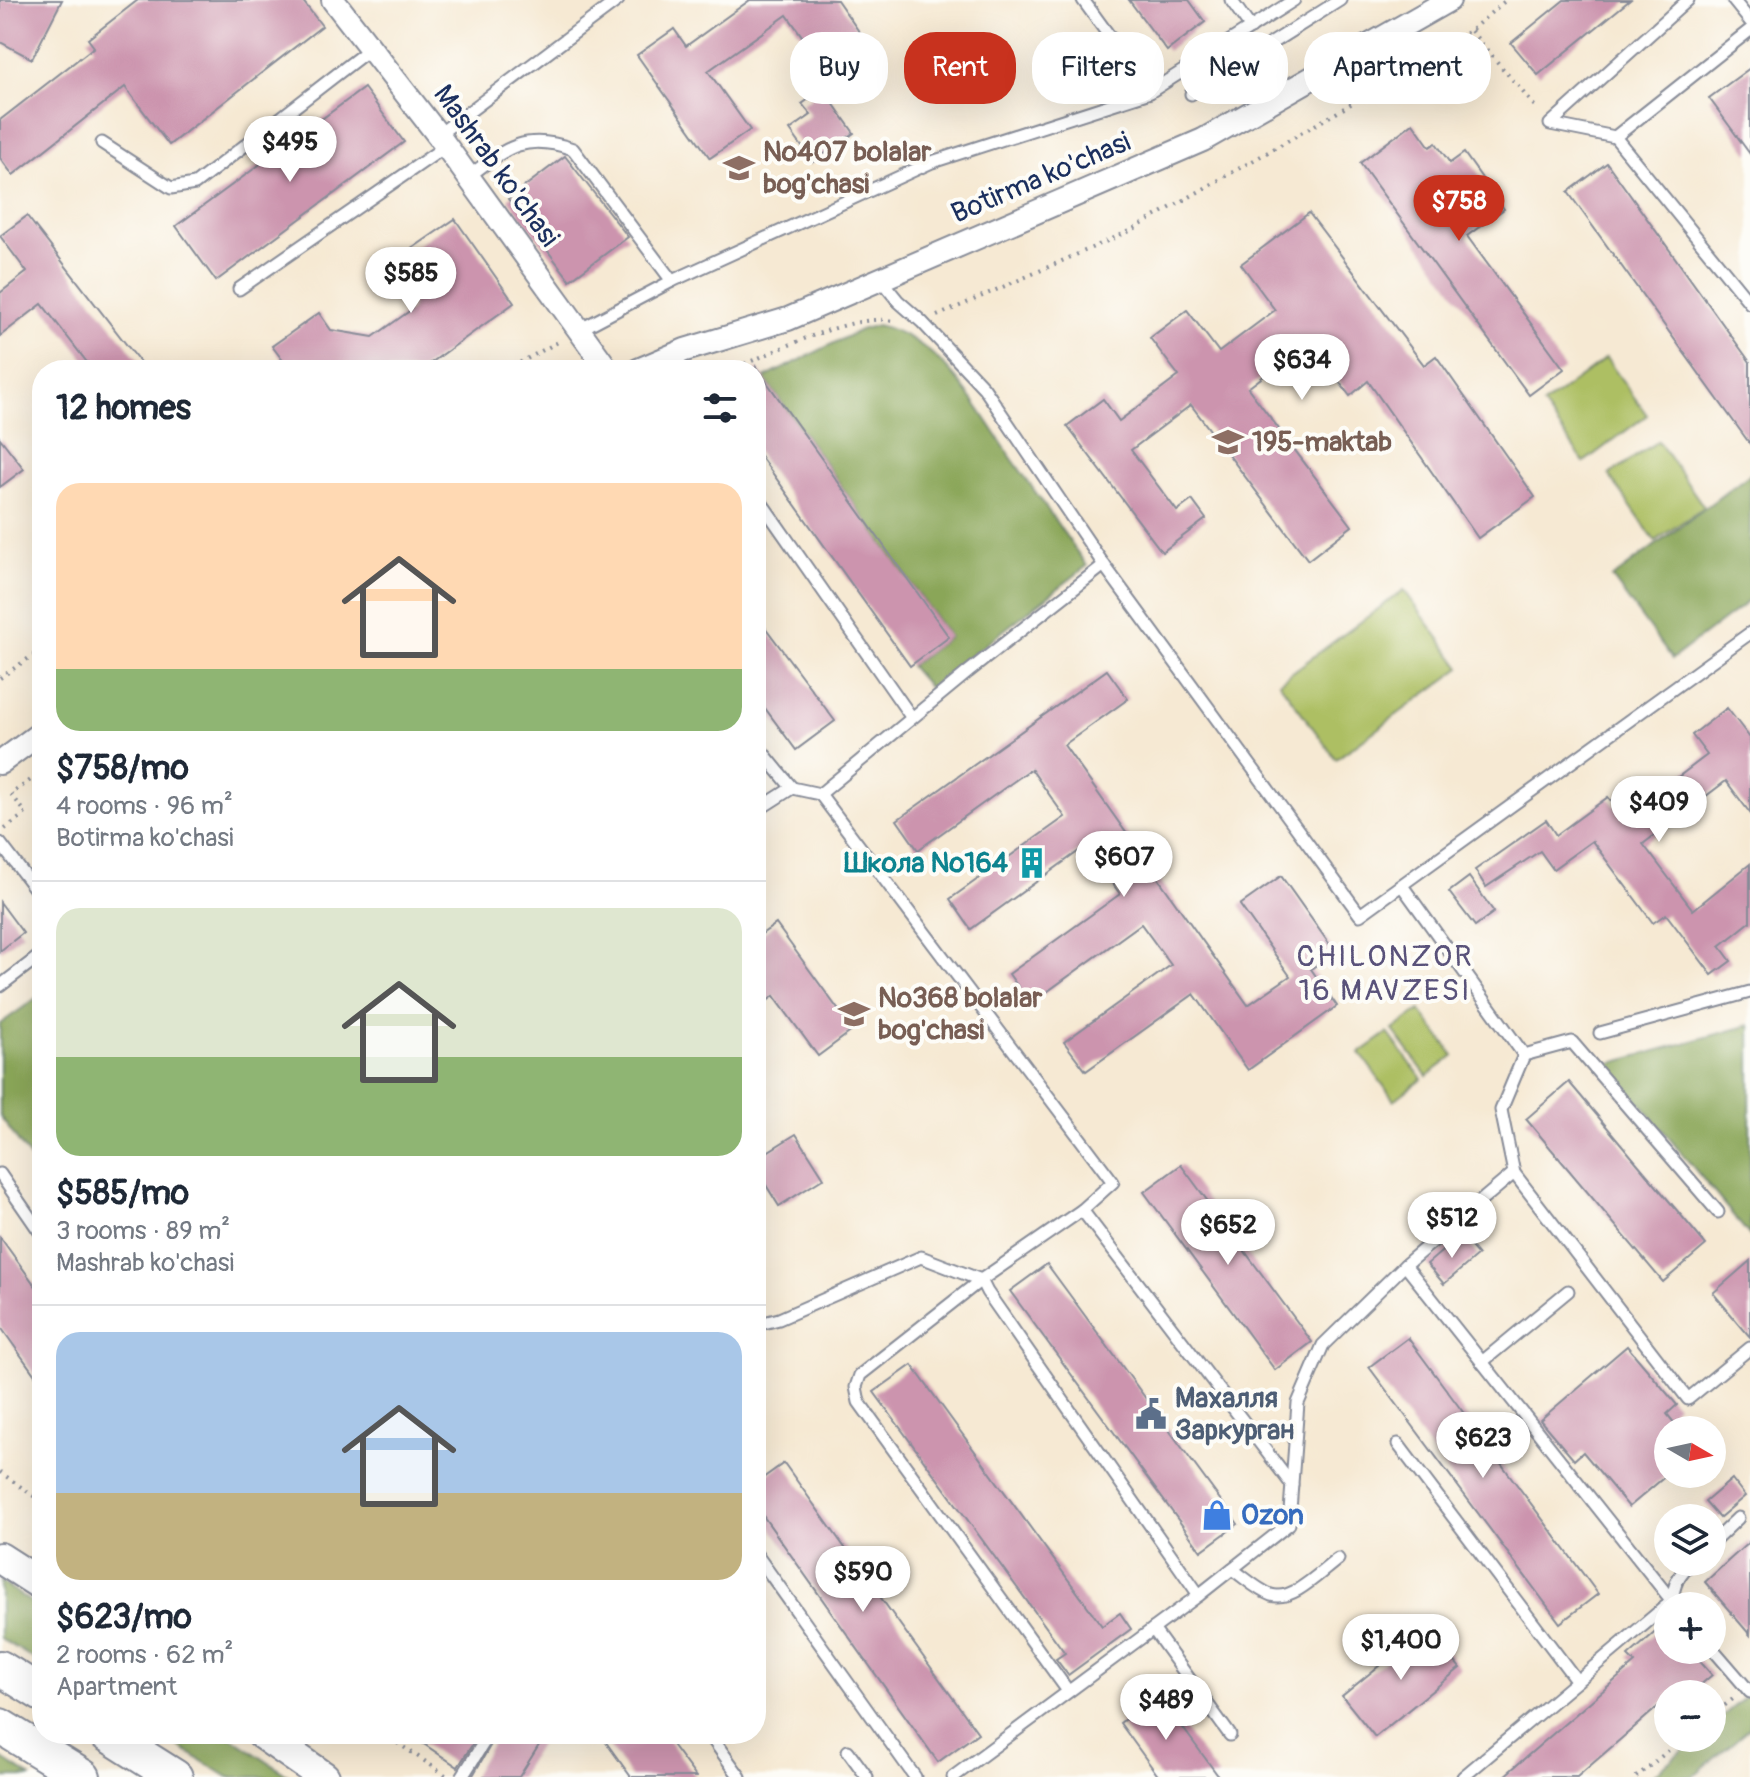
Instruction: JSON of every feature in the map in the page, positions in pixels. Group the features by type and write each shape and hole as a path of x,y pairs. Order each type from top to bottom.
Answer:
{"main road":[{"path":"0,1668 32,1688"},
{"path":"0,1726 83,1777"},
{"path":"123,1744 175,1777"}],"street":[{"name":"Mashrab ko'chasi","path":"333,0 442,140 601,360"},
{"name":"Botirma ko'chasi","path":"676,360 788,319 1203,140 1449,0"},
{"path":"0,763 32,739"},
{"path":"0,1558 32,1579"},
{"path":"276,1744 324,1777"}],"lane":[{"path":"239,289 442,140 618,0"},
{"path":"1083,0 1106,32"},
{"path":"1231,0 1251,28"},
{"path":"1164,83 1294,0"},
{"path":"1288,33 1340,0"},
{"path":"1550,124 1688,0"},
{"path":"1733,0 1750,21"},
{"path":"1615,137 1750,30"},
{"path":"102,143 171,188 195,184 371,48"},
{"path":"579,330 672,281 932,162 1113,104"},
{"path":"1550,124 1615,137 1750,303"},
{"path":"468,177 500,153 529,141 552,141 573,149 672,281"},
{"path":"881,280 984,388 1104,565 1360,915 1403,887 1750,633"},
{"path":"766,509 912,718"},
{"path":"820,794 1104,565"},
{"path":"766,756 792,788 820,794 1113,1182 1082,1210 981,1280 860,1375 856,1387 859,1402 1068,1691"},
{"path":"766,805 792,788"},
{"path":"0,843 32,885"},
{"path":"1403,887 1524,1055"},
{"path":"0,986 32,962"},
{"path":"1600,1033 1750,992"},
{"path":"1524,1055 1572,1042 1718,1212"},
{"path":"1524,1055 1501,1110 1514,1173 1688,1399 1750,1348"},
{"path":"953,1777 1199,1595 1289,1524 1298,1403 1323,1345 1405,1265 1514,1173"},
{"path":"0,1174 32,1220"},
{"path":"1082,1210 1292,1485"},
{"path":"766,1322 921,1257 981,1280 1199,1595"},
{"path":"1405,1265 1665,1592"},
{"path":"1482,1362 1568,1291"},
{"path":"1398,1444 1577,1681"},
{"path":"1726,1530 1738,1518"},
{"path":"1232,1569 1268,1594 1280,1597 1295,1591 1338,1559"},
{"path":"766,1568 915,1777"},
{"path":"1463,1777 1654,1619"},
{"path":"1153,1629 1230,1735"},
{"path":"1726,1664 1750,1692"},
{"path":"462,1777 483,1744"},
{"path":"716,1744 740,1777"},
{"path":"848,1751 867,1777"}],"path":[{"path":"755,360 854,321 877,317 899,322 912,329 1130,231 1336,113 1471,30 1506,0"},
{"path":"1471,30 1550,124"},
{"path":"524,360 579,330"},
{"path":"0,678 32,656"},
{"path":"0,832 26,813 11,794 32,779"},
{"path":"0,1472 32,1495"},
{"path":"399,1744 449,1777"},
{"path":"1636,1777 1667,1752"}],"green space":[{"path":"877,325 900,333 940,361 972,399 1087,566 929,688 910,666 949,637 766,381 766,377 860,330"},
{"path":"1606,358 1647,415 1584,462 1543,405"},
{"path":"1658,441 1704,507 1655,541 1609,475"},
{"path":"1750,474 1750,600 1672,659 1612,578"},
{"path":"1404,590 1461,668 1336,759 1279,682"},
{"path":"32,1001 32,1161 0,1116 0,1024"},
{"path":"1420,1010 1454,1056 1427,1076 1393,1030"},
{"path":"1750,1025 1750,1236 1608,1064"},
{"path":"1388,1033 1422,1079 1394,1100 1360,1053"},
{"path":"0,1581 32,1603 32,1658 0,1638"},
{"path":"1750,1693 1750,1728 1726,1748 1726,1713"},
{"path":"174,1744 241,1744 290,1777 228,1777"},
{"path":"1680,1752 1722,1752 1692,1777 1651,1777"},
{"path":"0,1757 28,1775 32,1777 0,1777"}],"building":[{"path":"0,0 62,0 32,59 0,42"},
{"path":"138,0 302,0 322,26 169,145 125,87 13,175 0,158 0,120 94,47 88,39"},
{"path":"750,0 837,0 859,32 799,32 787,15 708,71 750,130 710,158 637,55 674,29 686,46"},
{"path":"1129,0 1189,0 1205,22 1192,32 1180,32 1180,41 1167,51 1164,32 1153,32"},
{"path":"1564,0 1630,0 1538,75 1511,43"},
{"path":"1750,68 1750,154 1709,98"},
{"path":"364,88 404,142 216,281 176,226"},
{"path":"802,104 834,104 854,133 813,162 790,130 811,115"},
{"path":"1413,123 1430,147 1436,143 1450,163 1464,153 1504,209 1467,236 1564,369 1529,395 1360,163"},
{"path":"565,156 628,237 570,280 508,199"},
{"path":"1607,163 1750,362 1750,444 1568,192"},
{"path":"1309,213 1424,365 1436,356 1535,497 1478,538 1368,381 1350,396 1309,342 1248,388 1352,526 1308,560 1191,405 1131,450 1177,511 1192,500 1206,519 1162,552 1067,426 1103,399 1119,421 1179,376 1150,338 1187,310 1219,352 1275,310 1241,264"},
{"path":"27,216 138,360 85,360 42,304 0,336 0,293 27,272 0,236"},
{"path":"455,219 514,303 435,360 282,360 272,346 319,313 331,330 373,337 411,310 421,266 410,250"},
{"path":"766,381 949,637 910,666 766,464"},
{"path":"0,438 24,469 0,487"},
{"path":"766,628 835,721 796,750 766,710"},
{"name":"Школа №164","path":"1107,670 1128,699 1064,745 1248,1005 1290,976 1240,905 1281,876 1335,952 1311,969 1337,1006 1248,1070 1194,994 1086,1071 1064,1042 1171,965 1141,924 1030,1004 1009,974 1120,894 1086,846 971,929 950,899 1065,817 1031,769 918,850 897,820"},
{"path":"1727,708 1750,738 1750,813 1726,781 1643,844 1693,910 1750,864 1750,922 1720,946 1731,961 1712,975 1666,914 1653,923 1592,841 1553,869 1540,851 1486,887 1475,870 1546,820 1556,835 1608,797 1624,818 1707,755 1692,735"},
{"path":"1469,877 1494,912 1475,926 1449,892"},
{"path":"0,902 23,933 0,951"},
{"path":"776,924 853,1030 818,1056 774,996 766,1002 766,931"},
{"path":"1569,1082 1706,1245 1663,1282 1526,1119"},
{"path":"796,1134 824,1178 779,1206 766,1185 766,1153"},
{"path":"1181,1165 1312,1342 1275,1370 1144,1192"},
{"path":"1461,1235 1478,1255 1444,1284 1427,1264"},
{"path":"0,1237 32,1281 32,1371 0,1326"},
{"path":"1750,1261 1750,1337 1713,1293"},
{"path":"1047,1264 1238,1524 1201,1551 1010,1291"},
{"path":"1408,1338 1598,1594 1560,1623 1369,1367"},
{"path":"1627,1346 1677,1405 1667,1414 1669,1416 1654,1416 1654,1486 1629,1507 1583,1452 1574,1460 1540,1420"},
{"path":"912,1365 1102,1626 1120,1613 1131,1629 1068,1675 1056,1659 1065,1653 874,1392"},
{"path":"784,1463 978,1733 938,1762 766,1520 766,1476"},
{"path":"1732,1479 1745,1496 1726,1512 1726,1504 1705,1502 1721,1488 1726,1488"},
{"path":"1750,1541 1750,1635 1726,1607 1726,1592 1713,1592 1705,1582 1712,1576 1726,1576 1726,1563"},
{"path":"1427,1627 1460,1668 1375,1737 1342,1696"},
{"path":"1654,1633 1654,1664 1702,1664 1712,1675 1706,1680 1654,1680 1654,1710 1577,1777 1503,1777 1635,1663 1628,1656"},
{"path":"1158,1694 1219,1777 1159,1777 1120,1723"},
{"path":"424,1744 473,1744 458,1767"},
{"path":"491,1744 540,1744 519,1777 472,1777"},
{"path":"607,1744 671,1744 696,1777 631,1777"}],"place":[{"name":"№407 bolalar bog'chasi","path":"739,168"},
{"name":"195-maktab","path":"1228,442"},
{"name":"Школа №164","path":"1032,863"},
{"name":"№368 bolalar bog'chasi","path":"854,1014"},
{"name":"Махалля Заркурган","path":"1151,1414"},
{"name":"Ozon","path":"1217,1515"}],"district":[{"name":"CHILONZOR 16 MAVZESI","path":"1385,973"}]}
